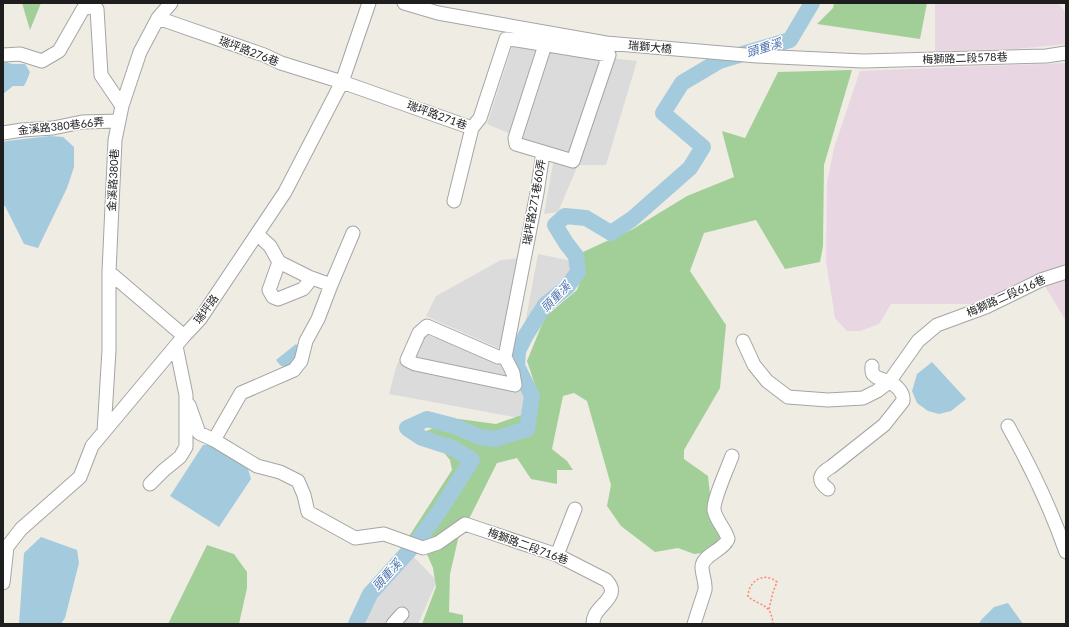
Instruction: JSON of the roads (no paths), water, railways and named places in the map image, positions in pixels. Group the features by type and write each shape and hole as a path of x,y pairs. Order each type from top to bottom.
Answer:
{"street":[{"name":"金溪路380巷","path":"104,432 109,350 109,272 115,140 122,106 140,52 158,18 171,3"},
{"name":"瑞坪路","path":"3,583 8,547 21,529 80,477 92,446 200,319 285,192 342,82 369,3"},
{"name":"瑞獅大橋","path":"404,3 438,13 606,43 757,56 863,61"},
{"path":"3,54 20,54 42,62 59,51 82,9 94,6 97,9 101,75 122,106"},
{"name":"瑞坪路276巷","path":"158,18 264,55 281,63 342,82"},
{"name":"瑞坪路271巷","path":"342,82 472,128 480,118 506,39 545,45"},
{"path":"543,153 573,161 609,55 545,45"},
{"name":"瑞坪路271巷60弄","path":"505,357 537,193 543,153 516,144 515,138 545,45"},
{"name":"梅獅路二段578巷","path":"863,61 1046,56 1066,53"},
{"name":"金溪路380巷66弄","path":"3,133 53,128 82,122 119,121"},
{"path":"454,201 472,128"},
{"path":"186,395 199,433 214,440 241,393 294,370 302,361 306,341 318,319 353,233"},
{"path":"257,234 270,246 279,262 309,277 331,285"},
{"path":"279,262 270,290 273,297 278,299 303,289 308,283 309,277"},
{"path":"109,272 180,341 186,395 186,447 180,457 150,484"},
{"name":"梅獅路二段616巷","path":"743,341 754,365 767,381 788,397 828,400 863,398 877,391 889,382 918,341 937,325 986,307 1041,280 1066,272"},
{"path":"427,326 498,357 505,357 513,373 515,386 415,364 408,360 419,333 427,326"},
{"path":"828,489 820,480 823,472 884,425 903,401 902,394 899,389 889,382 874,376 872,366"},
{"path":"1008,426 1023,452 1053,516 1066,552"},
{"name":"梅獅路二段716巷","path":"214,440 257,466 280,472 298,481 304,495 308,512 355,538 384,534 423,548 438,543 465,524 558,555 606,580 610,584 610,598 595,614 593,624"},
{"path":"694,624 706,585 702,567 703,563 705,559 723,546 728,539 726,533 716,518 714,505 732,456"},
{"path":"558,555 575,509"},
{"path":"393,624 402,614"}],"water":[{"path":"3,61 12,64 25,64 30,72 24,86 13,86 3,94"},
{"path":"50,136 63,137 74,147 74,167 67,188 38,248 24,244 5,206 3,206 3,142"},
{"path":"296,344 301,350 302,354 286,368 280,365 276,360"},
{"path":"932,362 966,399 951,411 939,414 928,411 917,403 912,391 917,374"},
{"path":"203,445 210,445 248,469 251,479 219,527 170,496"},
{"path":"41,537 77,550 79,563 65,618 61,624 19,624 24,553"},
{"path":"1008,603 1023,624 979,624 994,607"}],"waterway":[{"name":"頭重溪","path":"356,624 370,594 416,543 438,513 472,460 453,448 422,438 407,428 427,419 454,426 480,437 495,439 527,429 532,396 517,366 518,351 545,305 567,287 578,272 576,256 555,225 565,216 586,218 611,233 632,219 690,168 703,147 663,113 682,83 719,61 790,40 812,3"}]}
